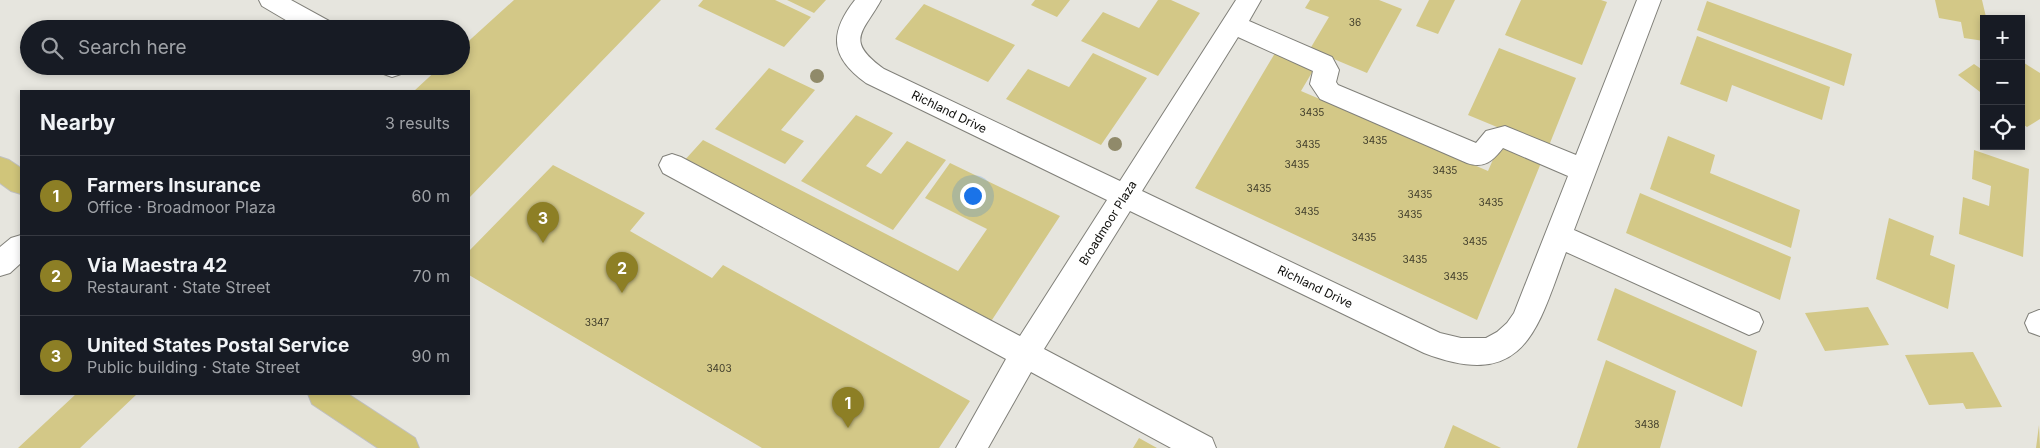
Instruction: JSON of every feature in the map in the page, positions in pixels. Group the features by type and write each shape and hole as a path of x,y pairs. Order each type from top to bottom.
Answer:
{"main road":[{"path":"0,168 20,182"},
{"path":"324,395 404,448"}],"street":[{"path":"271,0 306,20"},
{"name":"Richland Drive","path":"869,0 851,23 848,35 849,47 854,58 862,68 1434,344 1453,350 1472,352 1490,351 1506,344 1518,334 1526,320 1650,0"},
{"name":"Broadmoor Plaza","path":"971,448 1025,354 1249,0"},
{"path":"1234,24 1323,64 1326,70 1323,84 1329,92 1476,154 1483,155 1487,152 1494,138 1499,136 1583,170"},
{"path":"672,165 1201,448"},
{"path":"1558,236 1749,322"},
{"path":"0,264 20,248"}],"building":[{"path":"514,0 661,0 470,197 470,90 415,90 431,75 470,75 470,40"},
{"path":"703,0 775,0 811,17 784,47 698,6"},
{"path":"787,0 826,0 814,13"},
{"path":"1035,0 1070,0 1057,17 1031,5"},
{"path":"1158,0 1171,0 1200,13 1158,76 1081,41 1103,12 1139,28"},
{"path":"1310,0 1379,0 1402,9 1367,73 1310,49 1329,17 1305,8"},
{"path":"1429,0 1455,0 1438,34 1416,26"},
{"path":"1521,0 1601,0 1607,2 1582,65 1505,35"},
{"path":"1935,0 1982,0 1986,15 1980,15 1980,40 1964,38 1961,22 1939,18"},
{"path":"1707,1 1852,54 1844,86 1697,30"},
{"path":"924,4 1015,45 988,82 895,39"},
{"path":"1697,36 1830,87 1822,120 1732,85 1727,102 1680,84"},
{"path":"1278,48 1317,64 1301,91 1488,171 1501,141 1543,158 1477,320 1195,188"},
{"path":"1499,48 1576,78 1548,148 1468,115"},
{"path":"1093,53 1147,78 1101,145 1006,99 1028,69 1069,87"},
{"path":"1974,64 1980,68 1980,92 1958,75"},
{"path":"2025,64 2040,73 2040,119 2027,127 2025,126"},
{"path":"769,68 815,90 781,130 804,141 785,164 715,129"},
{"path":"856,115 893,133 866,166 881,174 907,141 946,160 893,230 801,181"},
{"path":"1668,136 1715,155 1710,173 1800,210 1791,248 1650,189"},
{"path":"703,140 958,271 987,229 925,198 950,163 1060,216 990,323 683,162"},
{"path":"1974,150 2029,169 2023,257 1959,234 1963,197 1989,206 1991,186 1972,179"},
{"path":"553,165 645,213 630,231 712,278 723,265 970,401 939,448 762,448 470,276 470,250"},
{"path":"1640,193 1791,257 1780,300 1626,233"},
{"path":"1889,218 1934,236 1930,255 1955,265 1948,309 1876,279"},
{"path":"1615,288 1757,351 1742,407 1597,340"},
{"path":"1868,307 1889,345 1825,351 1805,313"},
{"path":"1973,352 2002,407 1966,409 1963,403 1929,405 1905,355"},
{"path":"1606,360 1676,391 1660,448 1577,448"},
{"path":"75,395 136,395 80,448 18,448"},
{"path":"1453,425 1501,448 1444,448"},
{"path":"2039,425 2040,448 2036,448"},
{"path":"1139,438 1157,448 1133,448"}],"place":[{"name":"United States Postal Service","path":"543,243"},
{"name":"Via Maestra 42","path":"622,293"},
{"name":"Farmers Insurance","path":"848,428"}]}
